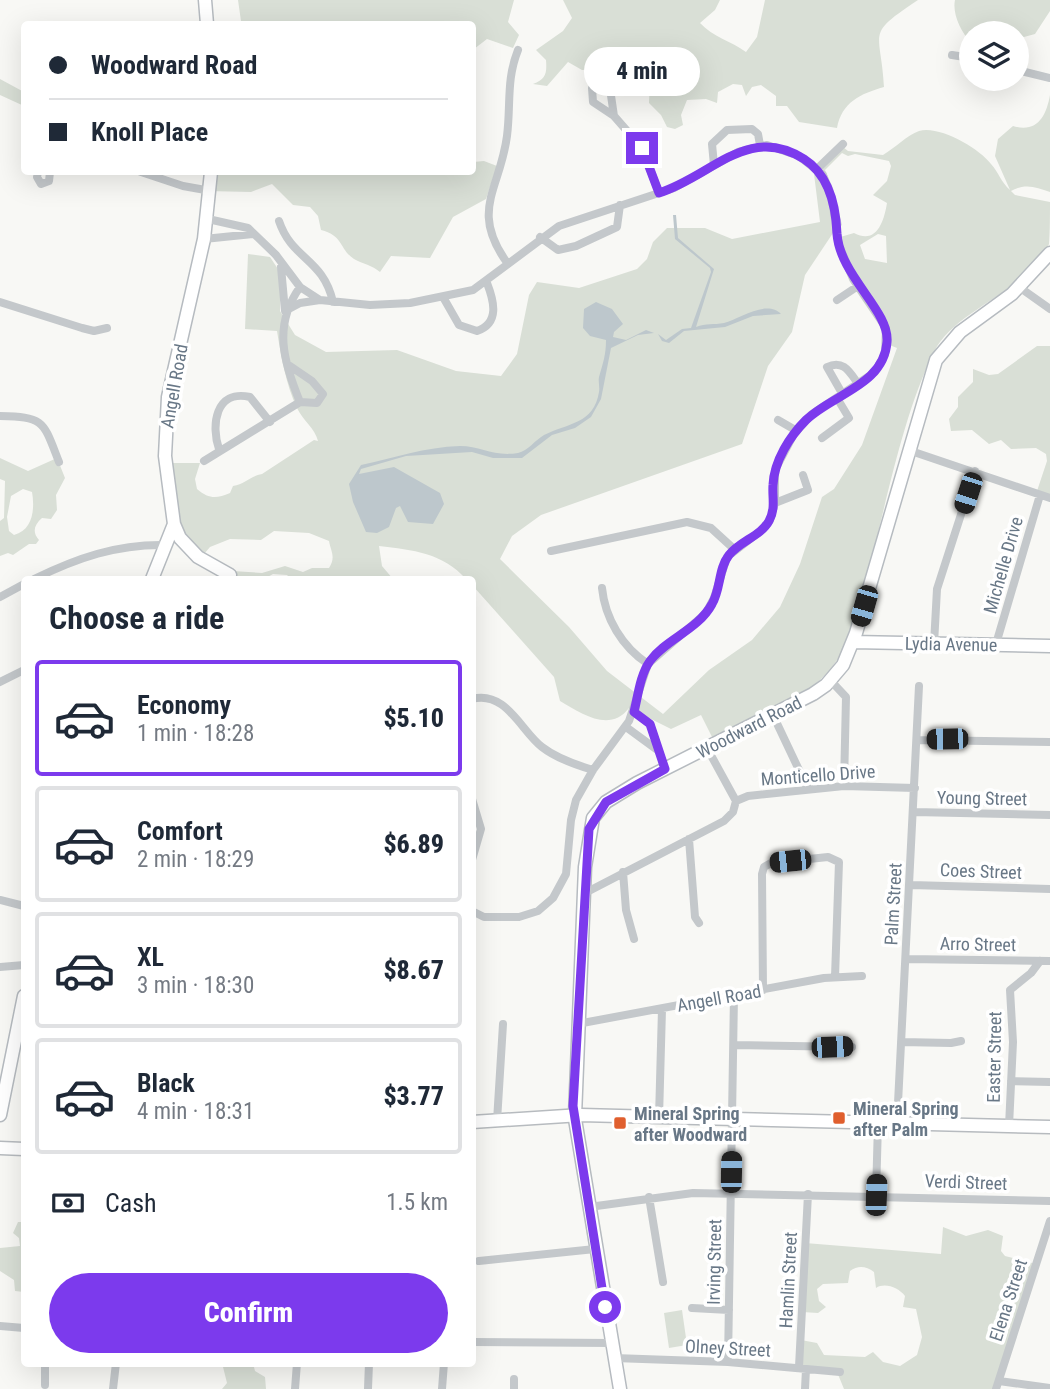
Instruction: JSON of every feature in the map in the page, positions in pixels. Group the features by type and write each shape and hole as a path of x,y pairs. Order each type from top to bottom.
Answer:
{"street":[{"path":"205,0 207,21"},
{"path":"508,264 490,233 487,208 507,141 509,71 518,50"},
{"path":"952,55 959,56"},
{"path":"1029,73 1050,78"},
{"path":"614,116 642,148 659,193"},
{"path":"714,165 712,144 727,130 752,129 758,134 760,145"},
{"path":"817,169 843,144"},
{"path":"285,311 300,303 320,300 396,304 473,290 487,282 540,237 576,218 659,193 760,145 789,151 817,169 829,190 839,245 858,286 883,320 887,333 883,360 859,385 812,414 797,430 775,470 775,503 766,525 734,549 722,567 715,598 706,613 648,664 634,712 626,727 593,770 573,809 566,873 553,898 538,911 519,917 484,917 476,913"},
{"path":"37,175 41,184 49,181 50,175"},
{"path":"150,175 183,186 211,191"},
{"name":"Angell Road","path":"211,175 208,219 165,422 165,456 174,524 187,548 228,576"},
{"path":"540,237 558,250 576,246 617,227 620,205"},
{"path":"208,219 248,228 265,244 300,287 320,300"},
{"path":"279,221 288,242 313,262 326,278 333,302"},
{"path":"204,239 253,234"},
{"name":"Woodward Road","path":"620,1389 575,1117 587,839 600,808 665,769 813,694 831,681 843,665 853,642 908,450 940,353 960,332 1019,288 1050,253"},
{"path":"281,264 285,311 283,335 300,402"},
{"path":"443,297 459,325 477,331 490,324 494,317 487,282"},
{"path":"837,300 858,286"},
{"path":"285,311 300,287"},
{"path":"1019,288 1050,309"},
{"path":"0,302 94,331 107,328"},
{"path":"822,438 849,418 827,367 834,363 845,366 859,385"},
{"path":"204,461 219,449 270,422 300,402 317,403 323,394 312,381 290,366"},
{"path":"219,449 214,419 217,411 228,401 239,396 250,397 270,422"},
{"path":"0,416 31,417 38,421 47,433 59,462"},
{"path":"778,420 797,430"},
{"path":"908,450 1050,498"},
{"path":"934,644 937,589 975,471"},
{"path":"775,503 808,490 803,475"},
{"name":"Michelle Drive","path":"996,645 1040,495"},
{"path":"551,551 687,523 711,528 734,549"},
{"path":"153,576 174,524"},
{"path":"40,576 68,562 107,550 165,545"},
{"path":"0,597 21,586"},
{"path":"602,587 608,619 631,649 648,664"},
{"name":"Lydia Avenue","path":"853,642 1050,646"},
{"path":"0,682 21,672"},
{"path":"831,681 846,697 844,786"},
{"name":"Palm Street","path":"897,1124 919,686"},
{"path":"476,696 489,699 507,709 543,748 593,770"},
{"path":"634,712 650,724 656,750 665,769"},
{"path":"773,715 808,789"},
{"path":"626,727 656,750"},
{"path":"918,740 1050,742"},
{"path":"585,893 724,821 733,811 736,802 708,748"},
{"name":"Monticello Drive","path":"736,802 764,793 844,786 915,788"},
{"path":"476,812 481,829 476,846"},
{"name":"Young Street","path":"914,812 1050,815"},
{"path":"688,839 695,916 699,923"},
{"path":"763,990 762,874 764,867 771,863 828,857 839,862 835,977"},
{"path":"623,872 626,909 634,939"},
{"name":"Coes Street","path":"911,884 1050,889"},
{"path":"0,900 21,905"},
{"name":"Arro Street","path":"906,959 1050,961"},
{"name":"Easter Street","path":"1009,1126 1010,990 1031,973 1040,961"},
{"path":"0,967 21,965"},
{"name":"Angell Road","path":"577,1024 835,977 862,976"},
{"name":"Irving Street","path":"728,1362 734,995"},
{"path":"659,1118 662,1009"},
{"path":"0,1115 21,1011"},
{"path":"497,1121 503,1024"},
{"path":"901,1042 951,1044 961,1041"},
{"path":"734,1045 852,1046"},
{"path":"1011,1081 1050,1082"},
{"path":"476,1122 575,1117 1050,1127"},
{"path":"876,1195 878,1123"},
{"path":"0,1148 21,1149"},
{"name":"Verdi Street","path":"589,1207 649,1198 730,1193 1050,1201"},
{"name":"Hamlin Street","path":"805,1389 802,1368 808,1194"},
{"path":"649,1198 663,1282"},
{"name":"Elena Street","path":"997,1385 1050,1221"},
{"path":"479,1261 595,1249"},
{"path":"692,1308 729,1310"},
{"path":"0,1326 21,1328"},
{"path":"476,1342 611,1343"},
{"name":"Olney Street","path":"614,1358 728,1362 840,1372"},
{"path":"45,1367 45,1385"},
{"path":"113,1389 116,1367"},
{"path":"295,1389 297,1367"},
{"path":"368,1389 369,1367"},
{"path":"442,1389 444,1367"},
{"path":"513,1389 514,1379"},
{"path":"997,1385 1050,1388"}],"shaded area":[{"path":"238,0 514,0 508,22 519,35 513,48 487,39 476,47 476,21 241,21"},
{"path":"563,0 720,0 715,10 700,23 746,52 757,37 765,0 918,0 889,21 880,35 884,87 853,100 839,119 837,128 799,122 787,106 776,106 776,96 761,85 752,87 746,96 742,85 733,84 718,92 717,103 706,99 687,100 681,115 683,125 675,129 667,127 661,115 649,103 649,84 640,73 627,71 609,86 600,69 582,70 568,62 547,86 533,84 543,78 546,69 546,60 536,50 563,31 572,18"},
{"path":"955,0 1050,0 1050,11 1035,34 1029,36 1029,21 959,21 959,24"},
{"path":"0,79 21,90 21,105 0,95"},
{"path":"1050,95 1050,192 1026,186 1011,191 1015,195 1050,202 1049,244 1026,275 958,323 934,352 905,428 861,602 849,639 837,660 812,687 763,715 712,737 701,715 671,729 629,708 613,719 586,716 560,701 554,677 476,589 476,576 463,576 447,563 427,554 379,546 382,566 390,576 229,576 233,571 262,573 285,566 303,572 312,568 329,568 333,558 329,541 309,533 274,531 261,540 230,539 210,547 198,561 182,547 165,463 200,463 195,479 197,489 205,495 217,497 230,493 233,486 262,474 314,440 318,441 293,399 284,370 277,331 245,329 248,254 270,257 280,272 280,311 295,335 326,352 397,350 456,371 501,376 517,354 529,295 537,282 579,288 637,269 647,259 653,242 667,228 705,228 732,239 820,222 814,174 843,147 848,151 883,155 919,131 937,131 978,151 994,167 1010,190 995,156 998,139 1013,126 1021,128 1034,125 1043,116","holes":["842,153 848,156 855,154 889,161 891,166 887,181 873,195 887,203 878,229 868,236 854,233 837,238 860,292 885,332 887,344 897,348 862,445 834,489 822,497 800,564 780,607 752,640 709,670 663,714 607,671 569,627 500,559 512,536 541,515 742,444 768,366 792,332 805,275 833,233 842,225 833,188 825,170","878,234 886,236 887,263 865,259 860,245"]},
{"path":"484,161 497,166 486,199 453,217 430,258 391,256 380,272 349,255 338,239 321,230 318,216 310,207 293,205 272,184 251,192 208,191 208,175 476,175 476,162"},
{"path":"673,215 676,215 678,238 714,269 696,327 724,323 761,309 775,310 781,314 753,316 725,327 684,331 669,343 662,341 658,334 666,340 682,329 691,328 711,272 710,268 675,239"},
{"path":"596,302 612,309 623,324 614,332 613,337 626,340 646,330 654,333 638,335 611,348 601,399 591,417 575,428 552,435 522,458 493,458 472,452 406,456 361,469 359,474 394,467 440,493 444,504 433,524 408,522 400,506 396,508 389,527 377,533 366,532 353,502 349,484 361,465 422,451 460,446 502,454 518,453 544,435 579,421 592,411 599,390 606,340 590,336 583,328 584,309"},
{"path":"1037,346 1050,346 1050,499 1036,494 1047,461 1046,454 1036,448 1011,449 1001,440 989,444 972,430 951,431 949,419 958,407 958,397 973,382 973,369 989,375 998,374"},
{"path":"0,458 28,471 57,458 65,478 56,495 57,510 51,519 42,518 36,526 35,534 39,540 13,555 8,553 0,556 0,521 4,518 5,481 0,479","holes":["23,489 32,492 33,505 29,524 14,535 9,531 7,517 11,496"]},
{"path":"18,1222 21,1222 21,1292 15,1291 14,1280 0,1271 0,1248 20,1246 19,1238 13,1233"},
{"path":"943,1227 966,1236 988,1230 1003,1236 1001,1251 1005,1256 1036,1264 995,1389 844,1389 837,1372 799,1369 801,1340 817,1343 824,1355 865,1357 873,1352 883,1362 900,1366 917,1355 922,1337 916,1309 903,1307 905,1296 896,1288 876,1288 874,1272 865,1267 850,1271 848,1283 823,1284 817,1289 819,1301 826,1307 818,1313 802,1312 805,1243 941,1254"},
{"path":"682,1310 687,1345 669,1348 664,1313"},
{"path":"223,1367 254,1367 255,1371 265,1377 266,1389 222,1389 227,1383"}],"place":[{"name":"Mineral Spring after Palm","path":"839,1118"},
{"name":"Mineral Spring after Woodward","path":"620,1123"}],"route":[{"path":"605,1307 573,1106 589,829 593,818 606,802 665,769 656,750 657,743 650,724 634,712 648,664 706,613 715,598 727,557 766,525 775,503 775,470 797,430 812,414 870,377 881,365 887,344 883,320 852,279 839,245 829,190 822,175 812,164 789,151 760,145 738,152 688,181 659,193 642,148"}]}
